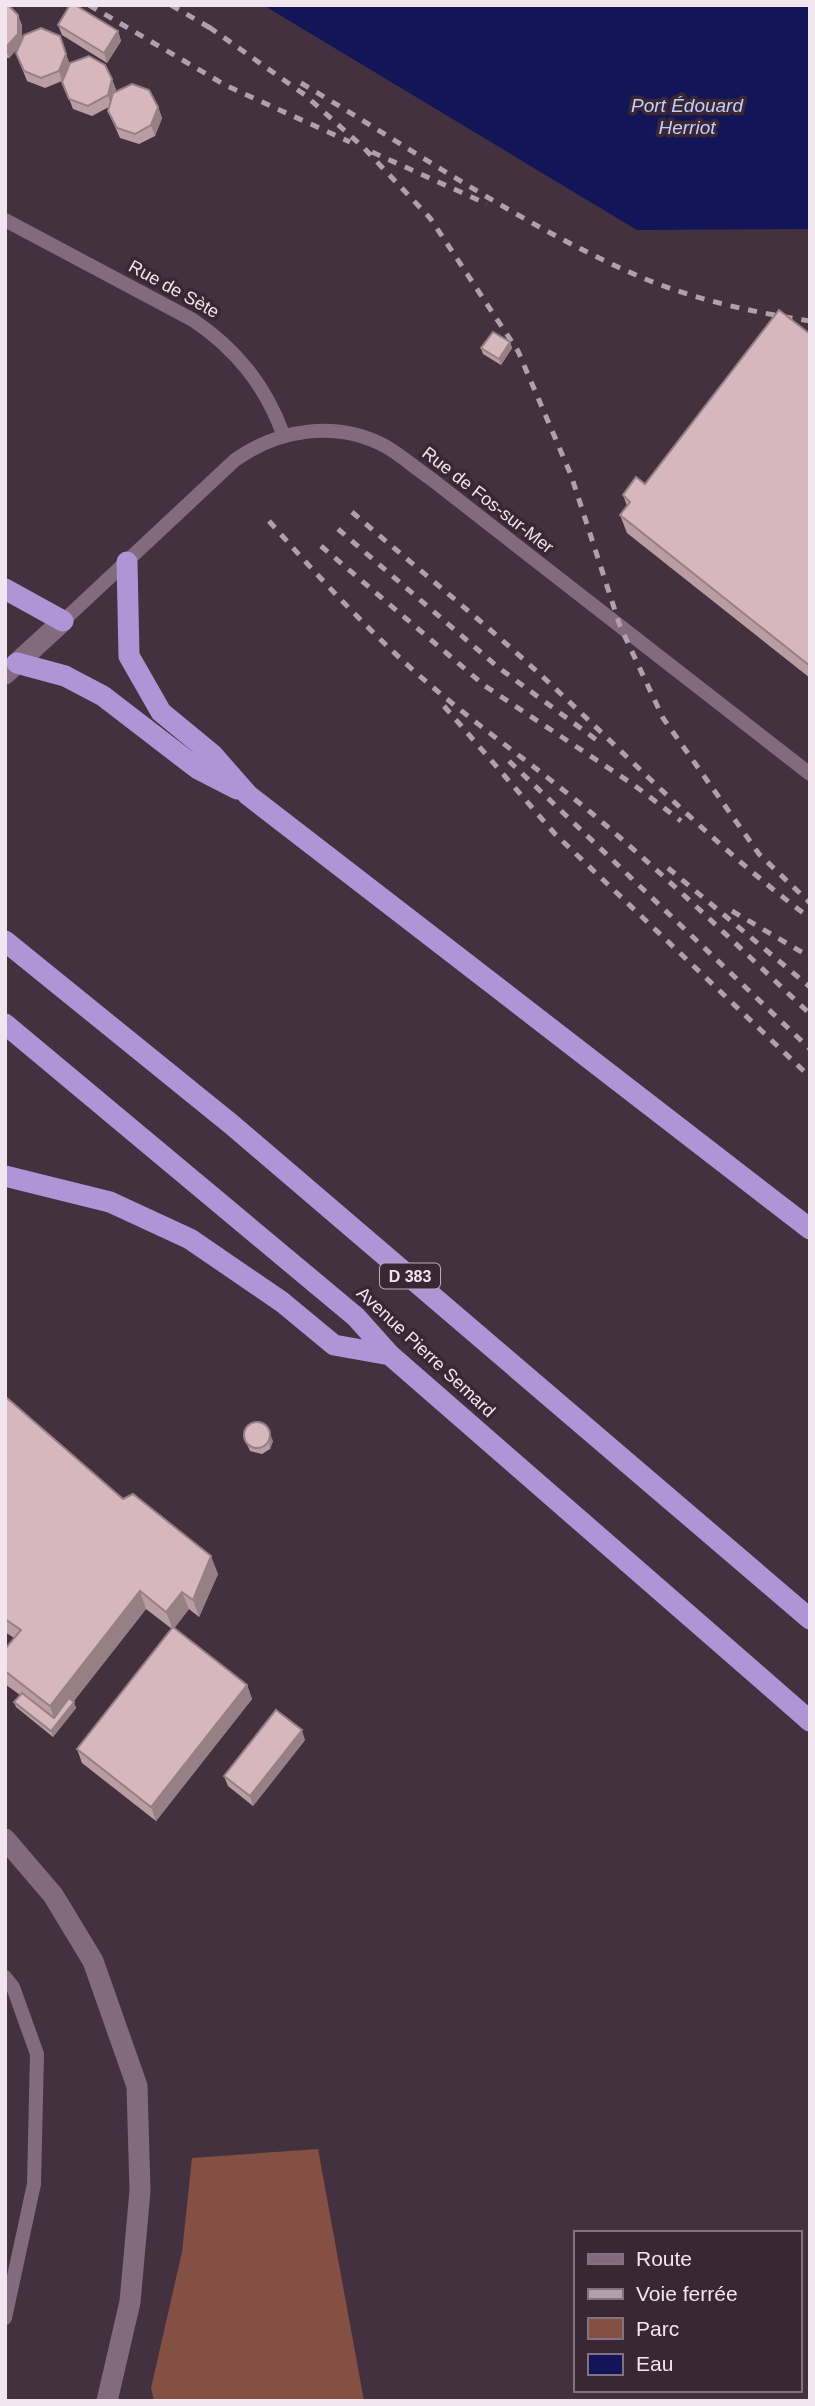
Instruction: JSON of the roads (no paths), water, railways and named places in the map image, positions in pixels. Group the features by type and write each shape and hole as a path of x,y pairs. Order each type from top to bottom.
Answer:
{"highway":[{"path":"127,562 129,656 161,712 212,754 248,795"},
{"path":"5,589 62,621"},
{"path":"11,668 65,676 103,696 198,769 248,795 752,1186 810,1228"},
{"name":"D 383","path":"5,941 231,1124 810,1619"},
{"name":"Avenue Pierre Semard","path":"5,1024 346,1308 390,1355 810,1721"},
{"path":"5,1176 110,1202 190,1239 282,1302 334,1345 390,1355"},
{"path":"752,1186 810,1244"}],"street":[{"path":"11,668 62,621"},
{"path":"5,1839 53,1895 93,1961 137,2086 140,2191 130,2302 107,2401"}],"lane":[{"name":"Rue de Sète","path":"5,220 218,336 258,380 272,404 283,434"},
{"name":"Rue de Fos-sur-Mer","path":"62,621 235,460 259,443 283,434 307,431 365,437 386,447 810,774"},
{"path":"5,1977 13,1987 37,2054 34,2184 5,2318"}],"water":[{"name":"Port Édouard Herriot","path":"263,5 810,5 810,229 637,230"}],"railway":[{"path":"89,5 225,85 350,142"},
{"path":"171,5 217,32"},
{"path":"209,27 305,95 363,147 430,218 518,351 571,475 620,626 663,718 759,854 810,903"},
{"path":"301,83 508,209 593,255 636,275 700,298 810,321"},
{"path":"372,152 487,204"},
{"path":"352,512 536,670 713,838 810,918"},
{"path":"269,521 339,597 413,670 623,840 810,1014"},
{"path":"338,529 499,668 598,741"},
{"path":"321,546 485,686 634,785 681,821"},
{"path":"444,706 555,834 810,1077"},
{"path":"509,761 810,1049"},
{"path":"668,868 810,987"},
{"path":"732,911 810,957"}]}
